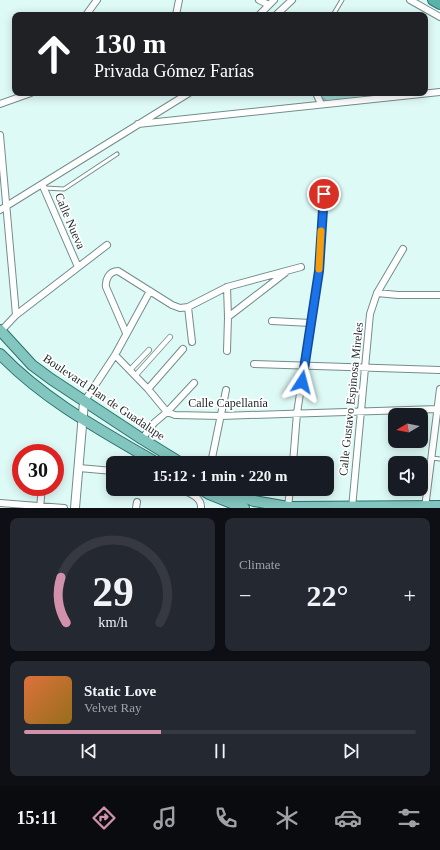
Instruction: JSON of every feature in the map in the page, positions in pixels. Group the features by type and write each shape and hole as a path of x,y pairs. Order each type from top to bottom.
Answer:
{"highway":[{"path":"433,0 440,4"}],"main road":[{"name":"Boulevard Plan de Guadalupe","path":"0,331 32,365 84,402 170,456"},
{"path":"0,354 30,382 83,420 145,456"},
{"path":"214,496 244,508"},
{"path":"242,496 254,501 288,507 440,506"}],"street":[{"path":"88,12 97,0"},
{"path":"177,12 179,0"},
{"path":"259,0 269,5"},
{"path":"262,12 274,0"},
{"path":"280,12 292,0"},
{"path":"410,0 440,17"},
{"path":"428,93 440,92"},
{"path":"0,104 23,96"},
{"path":"0,210 43,186 184,96"},
{"path":"317,96 321,104"},
{"path":"138,124 400,96"},
{"path":"0,135 16,316"},
{"name":"Calle Nueva","path":"43,186 78,268"},
{"path":"293,456 297,413 319,271 324,194"},
{"path":"0,331 16,316 108,245"},
{"name":"Calle Gustavo Espinosa Mireles","path":"352,507 370,314 377,293 403,249"},
{"path":"126,333 105,282 114,271 172,305 180,308 188,307 227,287 301,267"},
{"path":"228,317 288,271"},
{"path":"227,287 227,351"},
{"path":"75,508 84,402 115,355 150,292"},
{"path":"377,293 398,295 440,294"},
{"path":"188,307 192,342"},
{"path":"272,321 311,323"},
{"path":"135,376 170,337"},
{"path":"148,389 183,348"},
{"path":"130,370 149,350"},
{"path":"115,355 148,389 167,412"},
{"path":"254,364 440,370"},
{"path":"142,439 154,423 167,412 194,383"},
{"path":"425,507 440,388"},
{"path":"212,456 226,390"},
{"name":"Calle Capellanía","path":"167,412 176,415 221,416 438,409"},
{"path":"79,468 106,470"},
{"path":"40,507 41,496"},
{"path":"194,496 199,499 202,507"},
{"path":"288,507 289,496"},
{"path":"0,503 64,508"}],"lane":[{"path":"335,12 342,0"},
{"path":"43,186 64,189 117,154"},
{"path":"432,458 440,459"}],"green space":[{"path":"317,96 363,96 319,101"}],"slow traffic":[{"path":"319,269 321,231"}],"route":[{"path":"302,382 319,271 324,194"}]}
